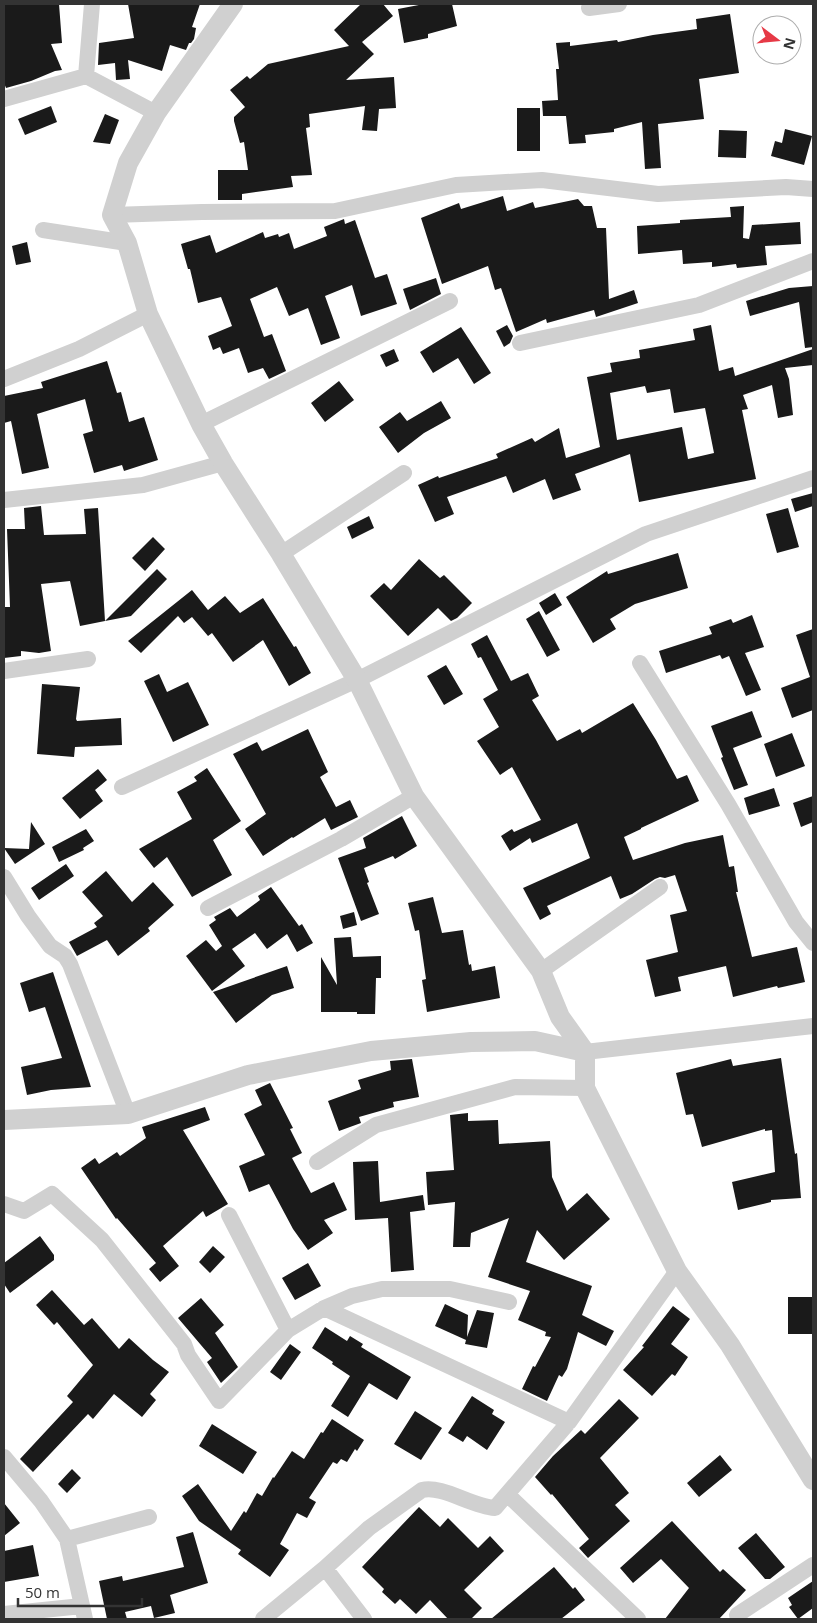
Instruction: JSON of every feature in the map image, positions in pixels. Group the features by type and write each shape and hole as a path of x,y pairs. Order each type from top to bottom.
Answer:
{"street":[{"path":"86,76 92,4"},
{"path":"233,4 156,113 128,164 112,215 127,243 148,314 201,424 223,463 281,554 357,680 414,796 541,970 560,1017 585,1052 585,1088 677,1271 730,1345 813,1480"},
{"path":"589,8 619,4"},
{"path":"4,99 86,76 156,113"},
{"path":"112,215 335,211 456,185 542,180 658,194 786,187 813,189"},
{"path":"43,230 127,243"},
{"path":"520,343 699,305 813,261"},
{"path":"201,424 450,301"},
{"path":"4,379 79,349 148,314"},
{"path":"4,500 142,486 223,463"},
{"path":"281,554 404,473"},
{"path":"122,787 357,680 646,534 813,478"},
{"path":"4,671 88,659"},
{"path":"640,663 728,804 796,922 813,942"},
{"path":"208,908 342,840 414,796"},
{"path":"4,877 28,916 50,946 64,956 70,964 128,1114"},
{"path":"541,970 660,887"},
{"path":"4,1120 128,1114 248,1075 372,1051 471,1042 535,1041 585,1052 813,1026"},
{"path":"317,1162 376,1125 515,1087 585,1088"},
{"path":"4,1204 24,1211 52,1194 102,1240 184,1344 188,1355 219,1401 288,1330 324,1308 352,1296 382,1289 450,1289 509,1302"},
{"path":"229,1215 288,1330"},
{"path":"263,1619 325,1568 369,1528 422,1490 432,1488 484,1508 495,1508 569,1422 677,1271"},
{"path":"324,1308 569,1422"},
{"path":"4,1457 41,1501 66,1539 83,1613 4,1614"},
{"path":"508,1495 638,1619"},
{"path":"66,1539 149,1517"},
{"path":"737,1615 813,1565"},
{"path":"325,1568 364,1619"}],"building":[{"path":"4,4 59,4 62,43 51,44 62,70 6,88 4,83"},
{"path":"128,4 200,4 192,27 196,28 194,39 189,43 186,50 170,45 162,71 128,60 130,79 116,80 115,63 98,65 99,43 134,38"},
{"path":"361,4 383,4 393,16 362,42 374,54 346,80 394,77 396,108 379,109 377,131 362,130 365,106 309,114 310,127 306,128 312,175 291,176 293,187 242,194 242,200 218,200 218,170 248,170 244,142 240,143 234,121 234,117 245,107 230,90 247,76 250,79 268,64 349,46 334,30"},
{"path":"424,4 452,4 457,26 428,34 428,38 404,43 398,9"},
{"path":"730,14 739,73 699,79 704,119 658,124 661,168 645,169 642,122 614,129 614,132 585,135 586,143 569,144 566,116 543,116 542,101 558,100 556,69 559,69 556,43 570,42 570,46 617,40 618,42 697,29 696,19"},
{"path":"51,106 57,122 25,135 18,119"},
{"path":"517,108 540,108 540,151 517,151"},
{"path":"105,114 119,120 110,144 93,142"},
{"path":"785,129 812,136 804,165 771,156 775,141 782,143"},
{"path":"719,130 747,131 746,158 718,157"},
{"path":"503,196 507,211 533,202 535,208 578,199 584,206 592,206 597,228 606,228 609,299 634,290 638,303 596,317 594,310 547,323 546,319 516,332 501,288 495,290 488,266 442,284 421,218 459,203 461,209"},
{"path":"744,206 743,238 749,239 752,225 800,222 801,244 765,246 767,265 737,268 736,264 712,267 712,262 683,264 682,250 638,254 637,226 680,223 680,220 731,217 730,207"},
{"path":"344,219 345,224 355,220 375,278 387,274 397,304 361,316 352,285 325,296 340,338 321,345 308,308 289,316 277,287 250,299 264,337 272,334 286,371 269,379 263,368 248,373 239,348 223,354 220,347 213,350 208,336 232,326 221,297 198,303 190,269 188,269 181,244 210,235 216,253 263,232 265,238 278,234 279,237 289,233 294,249 327,236 324,227"},
{"path":"27,242 31,262 16,265 12,246"},
{"path":"436,278 441,294 410,310 403,289"},
{"path":"813,286 813,347 805,348 799,302 750,316 746,301 789,288"},
{"path":"507,325 513,336 510,343 504,347 496,331"},
{"path":"711,325 719,371 733,367 735,376 813,349 813,365 785,368 789,379 793,415 778,418 772,385 743,395 748,409 742,410 756,479 639,502 630,454 575,474 581,490 553,500 545,479 513,493 506,476 447,497 454,514 435,522 418,485 438,476 439,478 498,458 496,454 532,438 535,442 559,428 566,458 600,447 587,377 612,372 610,363 640,358 639,350 695,340 693,329","holes":["645,386 647,393 670,389 674,413 705,408 714,453 688,459 682,427 617,440 610,393"]},
{"path":"461,327 491,373 474,384 458,358 433,373 420,352"},
{"path":"394,349 399,361 386,367 380,355"},
{"path":"107,361 117,393 121,392 129,422 144,417 158,460 124,471 122,465 94,473 83,434 93,431 85,399 37,414 49,468 22,474 11,421 4,423 4,396 43,388 41,382"},
{"path":"339,381 354,400 325,422 311,403"},
{"path":"441,401 451,418 424,433 398,453 379,427 400,412 407,421"},
{"path":"813,493 813,506 795,512 791,499"},
{"path":"41,506 44,535 86,534 84,509 98,508 105,621 80,626 70,581 41,584 51,651 39,653 21,651 21,656 4,658 4,607 10,607 7,529 25,529 24,508"},
{"path":"788,508 799,547 777,553 766,514"},
{"path":"369,516 374,528 352,539 347,527"},
{"path":"153,537 165,549 145,571 132,558"},
{"path":"678,553 688,588 635,604 610,619 616,629 593,643 566,597 607,571 608,574"},
{"path":"419,559 440,578 444,575 472,603 457,618 451,621 438,608 408,636 370,596 384,583 391,590"},
{"path":"157,569 167,579 131,616 105,621"},
{"path":"192,590 208,610 225,596 240,613 263,598 294,647 296,646 311,673 289,686 263,640 233,662 212,633 208,636 192,617 184,623 178,616 141,653 128,641"},
{"path":"555,593 562,605 546,615 539,603"},
{"path":"539,611 560,650 547,657 526,619"},
{"path":"752,615 764,647 745,653 761,690 746,696 729,656 722,659 720,655 666,673 659,651 712,634 709,627 731,619 733,623"},
{"path":"813,629 813,710 792,718 781,688 810,677 796,635"},
{"path":"487,635 511,681 528,673 539,696 532,700 557,741 580,729 582,733 633,703 677,779 687,775 699,801 624,837 633,860 685,843 723,835 729,867 734,866 738,892 736,892 752,957 797,947 805,982 778,988 777,986 733,997 726,966 678,977 681,991 655,997 646,960 678,952 670,915 687,911 675,875 655,879 632,894 620,899 611,876 547,906 551,914 540,920 523,888 590,858 577,823 532,843 530,838 510,851 501,836 512,829 514,832 541,820 512,767 500,775 477,741 499,727 483,699 498,690 481,657 478,658 471,644"},
{"path":"446,665 463,694 444,705 427,676"},
{"path":"159,674 167,692 188,682 209,725 173,742 144,681"},
{"path":"42,684 80,687 77,721 121,718 122,745 75,747 74,757 37,754"},
{"path":"752,711 762,737 733,748 748,785 734,790 711,726"},
{"path":"308,729 328,772 320,777 336,807 350,800 358,817 331,830 325,818 263,856 245,829 266,814 233,754 257,742 262,751"},
{"path":"792,733 805,766 776,777 764,744"},
{"path":"207,768 241,821 213,840 232,875 192,897 167,857 154,868 139,849 192,819 177,792 197,781 194,777"},
{"path":"98,769 107,780 95,790 103,801 80,819 62,798"},
{"path":"774,788 780,806 749,815 744,798"},
{"path":"813,796 813,822 801,827 793,803"},
{"path":"402,816 417,846 395,859 393,856 364,868 369,882 367,883 379,914 361,921 338,858 366,848 363,838"},
{"path":"31,822 45,844 15,864 4,848 29,849"},
{"path":"86,829 94,841 83,848 84,850 59,862 52,847"},
{"path":"66,864 74,876 39,900 31,888"},
{"path":"106,871 132,902 153,882 174,905 148,928 150,931 118,956 107,940 77,956 69,942 97,927 94,923 103,916 82,892"},
{"path":"271,887 299,926 302,924 313,943 297,952 287,934 267,949 255,933 232,949 245,966 212,991 186,956 206,940 216,951 222,946 209,925 216,920 214,917 230,908 237,917 260,900 258,896"},
{"path":"433,897 442,933 463,930 469,965 471,964 472,971 495,966 500,998 427,1012 422,980 426,979 419,930 415,931 408,903"},
{"path":"354,912 357,925 343,929 340,916"},
{"path":"351,937 353,957 381,956 381,978 376,978 375,1014 321,1012 321,957 337,985 334,938"},
{"path":"287,966 294,988 272,995 236,1023 213,992"},
{"path":"53,972 91,1087 51,1090 27,1095 21,1067 62,1058 45,1007 29,1012 20,983"},
{"path":"781,1058 795,1154 797,1153 801,1198 771,1200 771,1202 738,1210 732,1182 775,1172 772,1130 765,1131 765,1129 702,1147 693,1114 686,1115 676,1073 731,1059 733,1066"},
{"path":"412,1059 419,1097 393,1102 394,1107 359,1117 361,1123 339,1131 328,1101 361,1089 358,1080 391,1070 390,1061"},
{"path":"270,1083 293,1128 290,1129 302,1153 292,1158 311,1193 334,1182 347,1210 324,1220 333,1233 308,1250 293,1229 269,1184 249,1192 239,1166 265,1155 244,1114 262,1105 255,1090"},
{"path":"205,1107 210,1120 183,1130 228,1204 206,1217 203,1211 163,1246 179,1266 160,1282 149,1269 156,1263 116,1219 81,1168 95,1158 99,1164 117,1152 120,1156 146,1138 142,1127"},
{"path":"468,1113 468,1121 498,1120 499,1144 550,1141 552,1177 567,1211 587,1193 610,1219 564,1260 537,1230 526,1262 592,1286 582,1315 614,1331 606,1346 578,1332 567,1369 562,1377 559,1375 547,1401 522,1389 533,1366 535,1367 551,1337 545,1336 546,1332 518,1320 530,1291 488,1277 509,1218 471,1233 470,1247 453,1247 455,1202 428,1205 426,1172 454,1170 450,1115"},
{"path":"378,1161 380,1202 423,1195 425,1210 410,1212 414,1270 391,1272 388,1218 355,1220 353,1162"},
{"path":"40,1236 54,1255 54,1260 10,1293 4,1284 4,1263"},
{"path":"213,1246 225,1257 210,1273 199,1262"},
{"path":"308,1263 321,1286 295,1300 282,1278"},
{"path":"52,1290 84,1325 92,1318 119,1349 129,1338 169,1372 150,1394 156,1400 142,1417 114,1394 93,1419 88,1414 33,1472 20,1459 73,1402 67,1396 93,1365 57,1322 54,1325 36,1305"},
{"path":"788,1297 813,1297 813,1334 788,1334"},
{"path":"201,1298 224,1325 215,1333 238,1367 221,1383 207,1362 212,1358 178,1318"},
{"path":"445,1304 468,1315 467,1337 477,1310 494,1313 487,1348 465,1344 466,1340 435,1326"},
{"path":"673,1306 690,1319 671,1344 688,1357 675,1376 672,1374 652,1396 623,1370 644,1347 642,1346"},
{"path":"325,1327 347,1341 350,1336 363,1344 361,1347 411,1377 397,1400 369,1383 348,1417 331,1406 350,1376 312,1348"},
{"path":"290,1344 301,1352 281,1380 270,1372"},
{"path":"472,1396 494,1410 492,1414 505,1422 487,1450 467,1436 463,1442 448,1433"},
{"path":"619,1399 639,1418 600,1458 629,1493 615,1505 630,1521 588,1558 579,1548 589,1539 552,1494 535,1477 553,1456 581,1430 585,1434"},
{"path":"415,1411 442,1428 421,1460 394,1444"},
{"path":"332,1419 364,1440 357,1451 355,1449 347,1462 341,1459 337,1464 333,1462 309,1498 316,1502 307,1518 297,1513 280,1544 289,1550 270,1577 238,1554 241,1550 199,1521 182,1496 198,1484 231,1531 244,1511 246,1513 257,1493 262,1496 292,1451 304,1459 321,1432 323,1433"},
{"path":"212,1424 257,1452 243,1474 199,1446"},
{"path":"720,1455 732,1470 699,1497 687,1483"},
{"path":"72,1469 81,1478 67,1493 58,1484"},
{"path":"4,1503 20,1523 4,1536"},
{"path":"419,1507 440,1527 448,1518 478,1548 490,1536 504,1551 464,1590 482,1608 471,1619 448,1619 430,1600 416,1614 400,1599 395,1604 382,1592 384,1589 362,1567"},
{"path":"672,1521 720,1572 723,1569 746,1590 719,1619 665,1619 689,1588 661,1559 633,1583 620,1568"},
{"path":"193,1532 208,1583 170,1595 175,1613 154,1618 151,1606 125,1612 127,1619 107,1619 99,1581 122,1576 123,1581 184,1567 176,1537"},
{"path":"756,1533 785,1567 770,1579 765,1579 738,1548"},
{"path":"33,1545 39,1576 4,1582 4,1551"},
{"path":"554,1567 573,1589 575,1587 585,1600 561,1619 491,1619"},
{"path":"813,1581 813,1608 798,1619 789,1607 792,1605 788,1598"}]}
